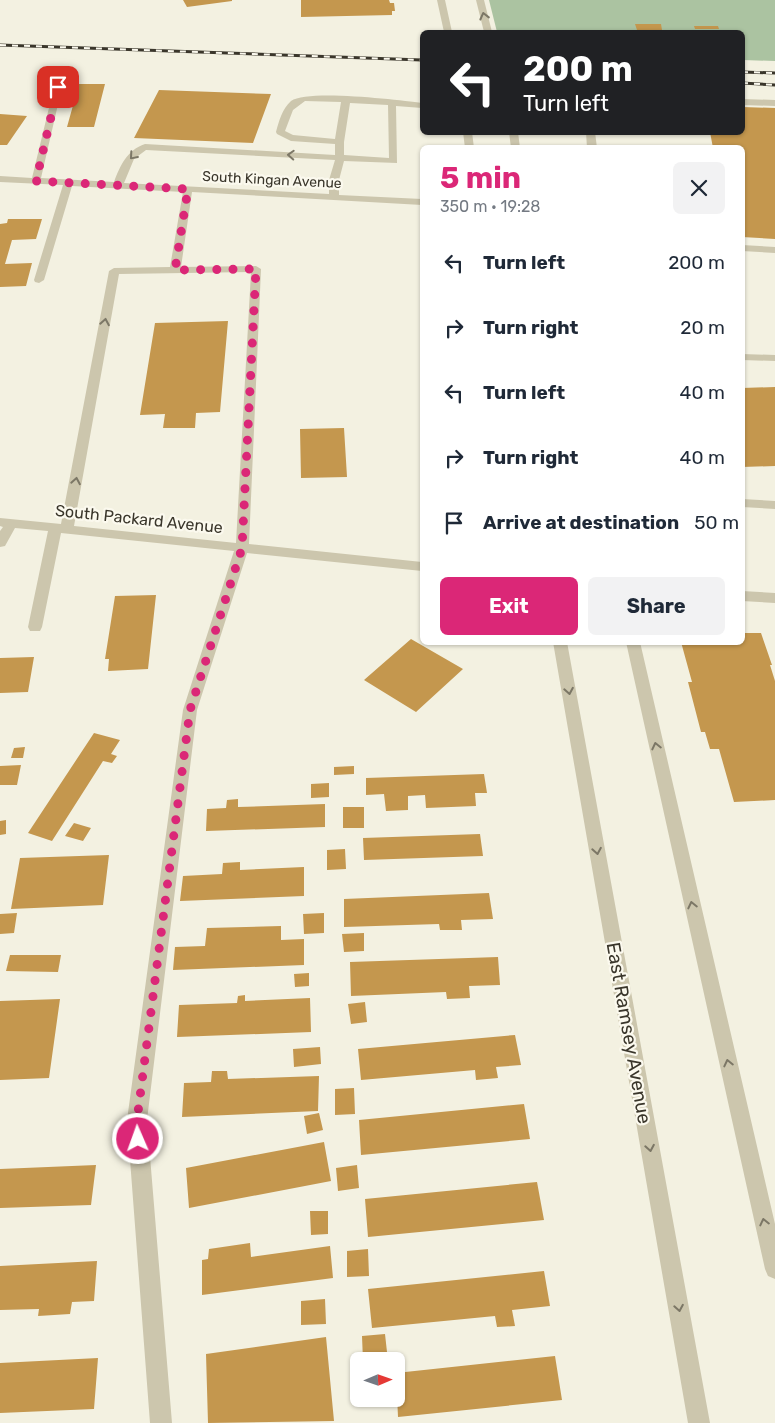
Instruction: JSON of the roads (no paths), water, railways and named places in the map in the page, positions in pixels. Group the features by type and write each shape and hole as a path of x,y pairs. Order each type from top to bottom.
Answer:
{"street":[{"path":"441,0 448,30"},
{"path":"480,0 488,30"},
{"path":"36,181 58,87"},
{"path":"339,142 291,138 280,132 282,120 289,106 295,101 316,98 420,105"},
{"path":"334,197 334,180 340,158 339,142 346,100"},
{"path":"745,102 775,103"},
{"path":"118,186 130,156 135,151 145,147 394,161 392,103"},
{"name":"South Kingan Avenue","path":"0,179 420,202"},
{"path":"39,280 68,183"},
{"path":"175,270 188,189"},
{"path":"745,248 775,250"},
{"path":"35,627 61,529 114,271 256,269 242,548 190,710 137,1120 161,1423"},
{"path":"745,357 775,358"},
{"path":"745,503 775,505"},
{"path":"0,543 5,523"},
{"name":"South Packard Avenue","path":"5,523 420,567"},
{"path":"745,596 775,598"},
{"name":"East Ramsey Avenue","path":"561,645 699,1423"},
{"path":"633,645 775,1269"}],"railway":[{"path":"0,45 420,60"},
{"path":"745,72 775,73"},
{"path":"745,83 775,85"}]}
